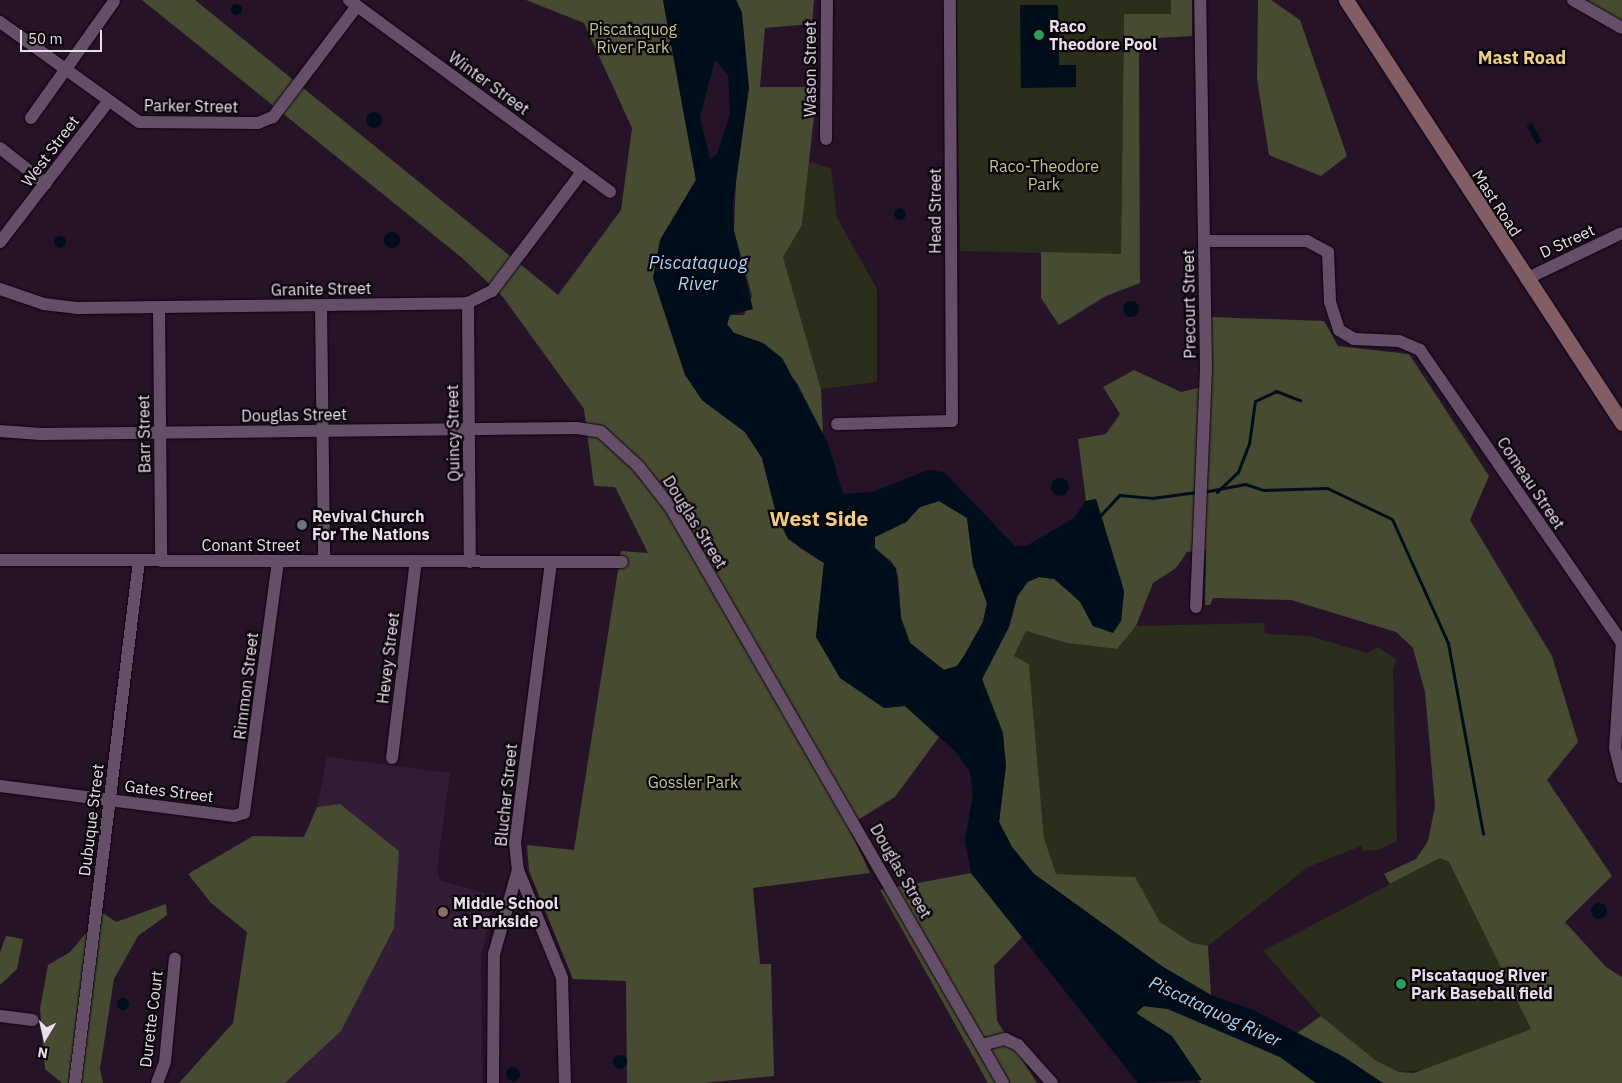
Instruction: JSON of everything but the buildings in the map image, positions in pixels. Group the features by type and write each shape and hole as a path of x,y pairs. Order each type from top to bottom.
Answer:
{"main road":[{"name":"Mast Road","path":"1346,0 1526,279 1622,423"}],"street":[{"name":"Wason Street","path":"826,139 827,0"},
{"name":"Head Street","path":"837,424 952,421 950,0"},
{"name":"Precourt Street","path":"1196,607 1203,451 1204,241 1200,0"},
{"path":"1573,0 1622,28"},
{"path":"31,118 67,71 114,1"},
{"name":"Parker Street","path":"0,22 130,119 148,124 264,122 304,79 353,3"},
{"name":"Winter Street","path":"353,3 610,192"},
{"name":"West Street","path":"0,242 108,102"},
{"path":"0,148 46,184"},
{"name":"Granite Street","path":"0,289 58,306 159,307 468,303 492,291 582,172"},
{"name":"D Street","path":"1526,279 1622,233"},
{"name":"Comeau Street","path":"1204,241 1321,245 1328,252 1330,302 1339,330 1354,339 1412,344 1428,360 1622,642"},
{"name":"Quincy Street","path":"468,303 470,562"},
{"path":"321,305 324,561"},
{"name":"Barr Street","path":"159,307 161,561"},
{"name":"Douglas Street","path":"0,431 160,433 323,430 469,431 577,428 601,432 656,487 1003,1083"},
{"path":"0,560 0,566"},
{"name":"Conant Street","path":"0,560 622,562"},
{"name":"Dubuque Street","path":"75,1083 139,561"},
{"name":"Hevey Street","path":"392,758 416,561"},
{"name":"Rimmon Street","path":"244,813 278,562"},
{"name":"Blucher Street","path":"552,562 515,843 518,870 562,978 565,1083"},
{"path":"1622,642 1614,748 1622,777"},
{"name":"Gates Street","path":"0,786 234,816 244,813"},
{"path":"493,1083 494,954 518,870"},
{"name":"Durette Court","path":"157,1083 165,1062 175,958"},
{"path":"0,1016 33,1020"},
{"path":"982,1045 1005,1039 1018,1045 1052,1083"}],"shaded area":[{"name":"Middle School at Parkside","path":"327,757 450,773 437,869 440,880 496,897 481,955 482,1083 285,1083 340,804 317,807"}],"green space":[{"path":"142,0 195,0 558,295 621,210 632,128 584,23 526,0 663,0 696,180 660,240 702,400 745,432 762,458 777,517 800,548 824,563 816,637 884,708 905,706 939,737 895,797 848,826 870,873 753,888 760,964 771,964 774,1076 703,1083 627,1083 626,981 573,979 529,871 527,845 574,850 621,551 648,553 615,487 594,486 584,409 503,297 461,257"},
{"path":"736,0 814,0 812,24 765,28 760,87 806,87 816,98 802,225 783,257 821,389 823,434 797,383 763,343 734,333 727,324 730,315 744,315 752,296 734,231 742,13"},
{"name":"Raco-Theodore Park","path":"956,0 1171,0 1171,14 1124,14 1121,255 960,251"},
{"path":"1171,0 1192,0 1192,36 1139,39 1140,283 1106,296 1059,325 1041,298 1041,252 1121,254 1124,14 1171,14"},
{"path":"1258,0 1271,0 1300,20 1347,156 1321,176 1269,155 1257,79"},
{"path":"1587,0 1622,0 1622,20 1608,15"},
{"path":"809,162 831,168 837,218 877,289 877,382 821,389 783,257 802,224"},
{"path":"1210,317 1324,321 1338,346 1409,354 1489,476 1470,520 1552,656 1578,742 1547,780 1612,876 1565,922 1606,967 1622,977 1622,1083 1383,1083 1297,1033 1321,1016 1375,1060 1399,1072 1414,1073 1531,1029 1449,862 1440,858 1390,884 1384,874 1416,859 1428,841 1435,806 1425,692 1413,648 1396,632 1291,600 1213,598 1210,605 1205,605 1206,550 1187,552 1176,568 1153,583 1136,626 1117,649 1067,643 1026,631 1014,656 1029,664 1044,838 1056,874 1135,877 1160,922 1192,943 1208,946 1211,995 1163,967 1034,874 1012,847 999,822 1006,765 982,679 1009,627 1017,597 1028,582 1039,577 1054,579 1081,602 1093,626 1121,621 1124,591 1096,499 1086,501 1078,439 1106,434 1120,414 1103,387 1134,370 1181,392 1211,385"},
{"path":"939,501 967,518 973,565 987,603 983,622 964,656 957,666 944,670 910,643 901,618 898,576 892,562 875,548 875,537 906,522 920,507"},
{"path":"1264,623 1265,634 1310,636 1367,653 1378,647 1397,660 1393,669 1397,841 1378,850 1363,851 1361,846 1308,867 1208,946 1192,943 1160,922 1135,877 1056,874 1044,838 1029,664 1014,656 1026,631 1067,643 1117,649 1136,626"},
{"path":"340,804 399,851 394,928 341,1031 285,1083 179,1083 233,1023 247,932 211,903 188,874 253,836 304,837 317,807"},
{"name":"Piscataquog River Park Baseball field","path":"1440,858 1449,862 1531,1029 1424,1070 1399,1072 1375,1060 1321,1016 1263,951"},
{"path":"971,873 1022,937 994,966 997,1021 1037,1083 988,1083 880,890"},
{"path":"166,904 167,915 138,936 114,979 100,1069 103,1083 62,1083 45,1069 40,1009 48,965 70,952 103,913 116,922"},
{"path":"6,936 23,939 17,969 0,985 0,952"},
{"path":"1143,1006 1168,1009 1280,1057 1316,1083 1201,1083 1136,1012"}],"water":[{"name":"Piscataquog River","path":"663,0 736,0 742,13 749,88 733,204 734,231 753,309 730,315 727,324 734,333 763,343 782,358 828,443 843,494 872,492 928,470 944,472 1015,546 1026,546 1074,518 1086,501 1096,499 1124,591 1121,621 1113,633 1093,626 1080,602 1055,579 1039,577 1027,582 1017,597 1009,627 982,679 1003,733 1006,765 999,822 1012,847 1034,874 1163,967 1211,995 1253,1010 1344,1057 1383,1083 1316,1083 1280,1057 1168,1009 1144,1006 1136,1013 1172,1036 1202,1080 1138,1083 971,873 965,840 973,794 970,772 956,752 905,706 884,708 840,678 816,637 824,563 788,539 777,517 762,458 745,432 702,400 685,375 653,278 660,240 696,180","holes":["715,60 728,75 730,114 717,154 710,159 700,117","939,501 967,518 973,565 987,603 983,622 964,656 957,666 944,670 910,643 901,618 896,568 875,548 875,537 906,522 920,507"]},
{"path":"236,3 242,9 236,15 230,9"},
{"name":"Raco Theodore Pool","path":"1020,5 1058,5 1059,65 1076,65 1076,87 1021,88"},
{"path":"371,112 377,112 382,117 380,126 371,128 366,123 366,117"},
{"path":"1532,123 1542,142 1537,144 1527,126"},
{"path":"898,208 902,208 906,214 902,220 898,220 894,216 894,212"},
{"path":"392,232 398,234 400,240 398,246 392,248 386,246 384,240 386,234"},
{"path":"62,236 65,237 65,247 58,248 55,247 54,240 55,237"},
{"path":"1128,301 1134,301 1139,306 1137,315 1128,317 1123,312 1123,306"},
{"path":"1060,478 1066,481 1069,487 1066,493 1060,496 1054,493 1051,487 1054,481"},
{"path":"1599,903 1607,911 1599,919 1591,911"},
{"path":"125,998 128,999 128,1009 121,1010 118,1009 117,1002 118,999"},
{"path":"620,1055 625,1057 627,1062 625,1067 620,1069 615,1067 613,1062 615,1057"},
{"path":"513,1067 518,1069 520,1074 518,1079 513,1081 508,1079 506,1074 508,1069"}],"waterway":[{"path":"1217,492 1238,472 1249,444 1255,401 1276,391 1300,400"},
{"path":"1203,492 1245,484 1263,490 1327,488 1392,519 1448,643 1483,834"},
{"path":"1097,519 1119,495 1152,498 1197,492"}],"place":[{"name":"Raco Theodore Pool","path":"1039,35"},
{"name":"Revival Church For The Nations","path":"302,525"},
{"name":"Middle School at Parkside","path":"443,912"},
{"name":"Piscataquog River Park Baseball field","path":"1401,984"}],"district":[{"name":"Mast Road","path":"1522,58"},
{"name":"West Side","path":"819,518"}],"park label":[{"name":"Piscataquog River Park","path":"633,38"},
{"name":"Gossler Park","path":"693,782"}]}
